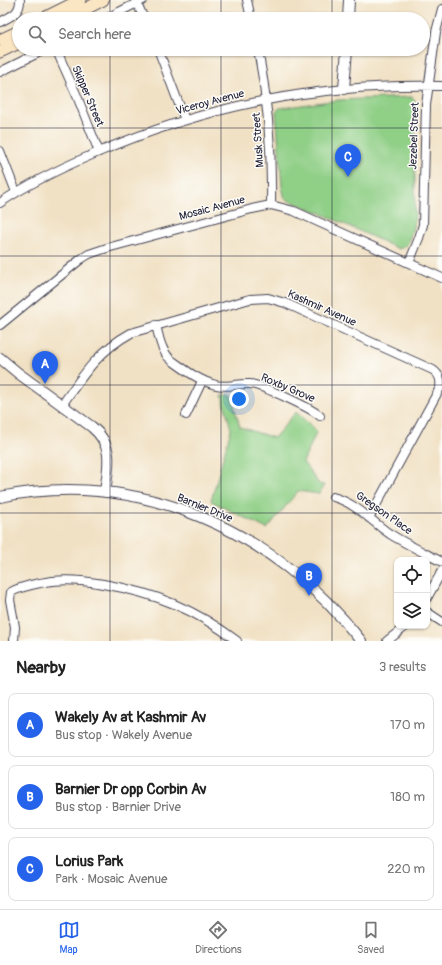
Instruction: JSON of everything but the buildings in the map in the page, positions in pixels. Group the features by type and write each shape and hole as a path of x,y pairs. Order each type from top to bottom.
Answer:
{"main road":[{"path":"56,12 80,0"},
{"path":"80,12 103,0"},
{"path":"0,40 12,34"},
{"path":"0,52 12,46"}],"street":[{"path":"17,12 20,0"},
{"path":"247,0 250,12"},
{"path":"348,12 349,0"},
{"path":"119,12 140,2 142,12"},
{"name":"Jezebel Street","path":"409,263 423,225 424,124 436,32 442,9"},
{"path":"0,22 12,15"},
{"path":"0,72 32,56"},
{"name":"Skipper Street","path":"59,56 100,152"},
{"path":"161,56 186,120"},
{"name":"Musk Street","path":"259,56 266,100 271,156 271,205"},
{"path":"344,90 346,56"},
{"name":"Viceroy Avenue","path":"0,203 48,174 130,139 231,107 296,95 344,90 388,87 442,86"},
{"path":"0,151 16,192"},
{"name":"Mosaic Avenue","path":"0,325 73,265 89,254 102,249 252,208 271,205 294,211 442,278"},
{"name":"Kashmir Avenue","path":"62,404 89,367 99,356 117,341 131,333 250,299 268,298 292,306 433,370 437,373 441,382 440,388 369,518"},
{"name":"Roxby Grove","path":"156,325 161,344 166,355 202,381 217,386 241,384 255,385 310,409 320,416"},
{"path":"0,358 98,432 105,441 109,457 105,492"},
{"path":"186,415 202,381"},
{"name":"Barnier Drive","path":"0,497 28,492 78,490 105,492 183,510 215,523 249,541 288,566 340,615 361,641"},
{"name":"Gregson Place","path":"333,497 347,501 391,534 442,562"},
{"path":"430,593 442,571"},
{"path":"14,641 15,627 10,600 11,592 17,589 54,580 89,581 125,588 158,597 204,619 237,641"},
{"path":"430,614 442,622"},
{"path":"387,641 402,629"}],"green space":[{"path":"412,97 416,103 415,218 407,245 399,249 320,213 285,199 282,187 276,111 280,108 338,100"},
{"path":"222,395 231,395 240,427 274,438 296,412 317,431 303,462 319,484 324,485 319,494 298,491 267,529 211,501 231,429"}],"place":[{"name":"Lorius Park","path":"348,177"},
{"name":"Wakely Av at Kashmir Av","path":"45,384"},
{"name":"Barnier Dr opp Corbin Av","path":"309,596"}]}
